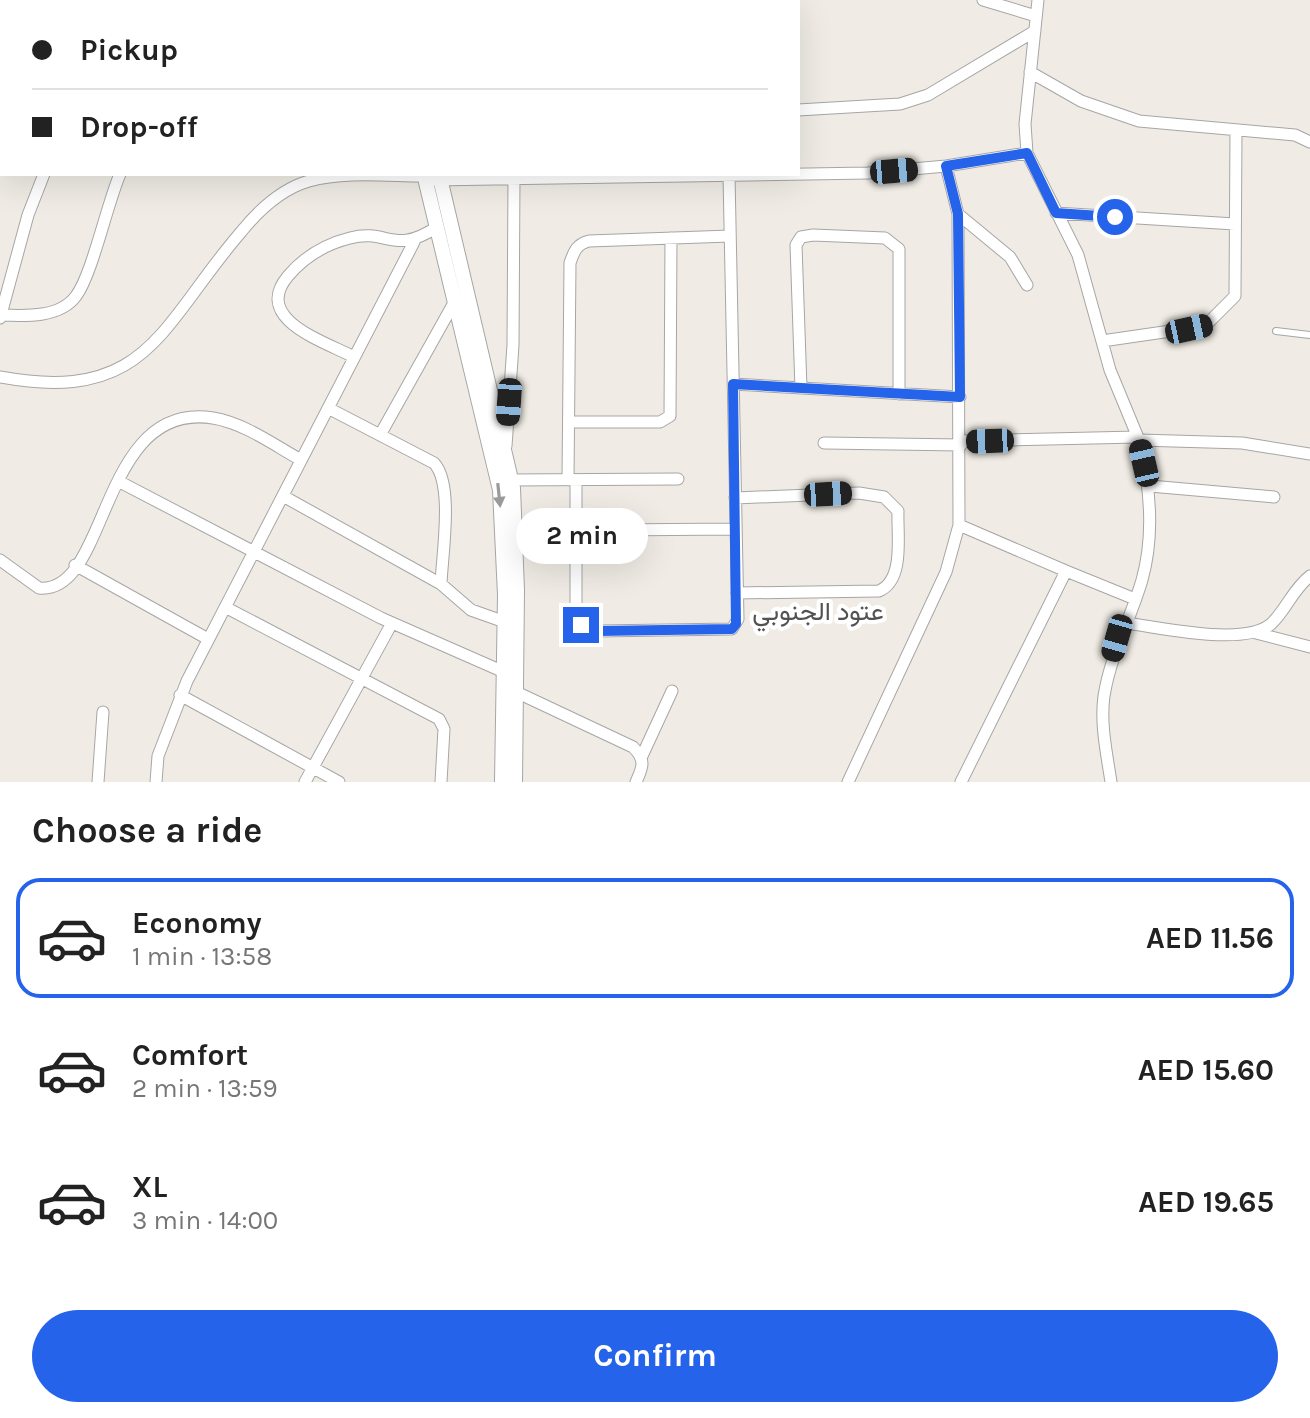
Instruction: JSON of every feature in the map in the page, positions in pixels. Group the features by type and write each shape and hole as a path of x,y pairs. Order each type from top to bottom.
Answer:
{"street":[{"path":"983,0 1036,16"},
{"path":"1038,0 1025,124 1027,153 1078,255 1102,341 1138,438 1150,486 1143,578 1109,667 1103,701 1111,782"},
{"path":"800,110 900,104 928,95 1035,31"},
{"path":"1030,72 1107,112 1179,127 1295,135 1310,142"},
{"path":"1102,341 1205,326 1235,296 1236,131"},
{"path":"800,174 868,173 946,166 1027,153"},
{"path":"848,782 946,572 959,525 958,214 946,166"},
{"path":"43,176 28,215 0,316 31,316 50,312 76,297 119,176"},
{"path":"0,377 67,381 108,376 135,362 158,340 213,265 254,216 282,194 308,181 346,176 552,176"},
{"path":"729,176 738,619 732,629 598,631 581,625 576,615 569,422 570,263 573,252 579,244 589,241 730,236"},
{"path":"431,177 437,227 500,490 505,622 502,782"},
{"path":"431,177 511,480 517,590 515,782"},
{"path":"505,458 521,177"},
{"path":"1056,213 1235,224"},
{"path":"958,214 1010,257 1027,285"},
{"path":"156,782 158,756 180,695 208,639 414,242 437,227"},
{"path":"801,388 796,245 801,237 813,235 885,238 899,249 899,394"},
{"path":"354,357 293,324 279,311 275,300 279,286 314,253 352,237 414,242"},
{"path":"569,422 660,422 670,416 671,238"},
{"path":"380,435 455,301"},
{"path":"733,384 960,397"},
{"path":"328,408 434,463 441,470 445,487 441,584"},
{"path":"0,560 32,586 45,589 62,579 85,552 118,481 142,440 162,425 185,417 213,418 236,425 301,460"},
{"path":"824,443 1138,438 1242,443 1310,454"},
{"path":"511,480 678,479"},
{"path":"118,481 392,623 504,672"},
{"path":"1150,486 1274,497"},
{"path":"735,498 859,493 884,497 898,511 896,568 886,588 879,591 737,593"},
{"path":"283,496 441,584 471,610 505,622"},
{"path":"959,525 1135,599"},
{"path":"609,530 736,529"},
{"path":"75,565 208,639"},
{"path":"961,782 1066,571"},
{"path":"1256,633 1272,623 1299,584 1310,576"},
{"path":"225,607 439,719 444,729 441,782"},
{"path":"305,782 392,623"},
{"path":"1125,623 1236,635 1256,633 1310,647"},
{"path":"636,782 643,767 642,756 672,691"},
{"path":"516,692 633,747 642,756"},
{"path":"180,695 339,782"},
{"path":"98,782 103,712"}],"lane":[{"path":"1276,331 1310,335"}],"district":[{"name":"عتود الجنوبي","path":"818,611"}],"route":[{"path":"581,625 598,631 732,629 736,624 733,384 960,397 958,214 946,166 1027,153 1056,213 1115,217"}]}
